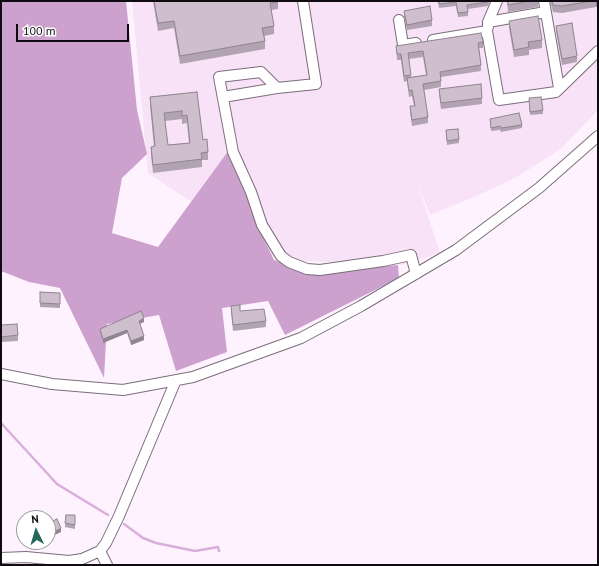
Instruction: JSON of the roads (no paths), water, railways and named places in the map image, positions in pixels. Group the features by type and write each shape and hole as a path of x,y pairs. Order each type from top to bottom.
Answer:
{"street":[{"path":"223,97 277,88 316,84 303,1"},
{"path":"497,1 488,27 499,100 556,92 598,51"},
{"path":"544,1 559,88"},
{"path":"399,20 403,45 488,27 546,12"},
{"path":"277,88 261,72 219,77 233,152 251,192 262,225 282,256 290,262 307,269 320,270 383,261 411,255 416,274"},
{"path":"1,374 46,383 123,390 192,377 301,338 456,250 539,188 598,136"},
{"path":"1,558 26,557 69,561 82,559 100,551 106,543 118,516 176,380"},
{"path":"100,551 106,565"}],"waterway":[{"path":"1,423 57,484 108,515"},
{"path":"124,524 143,538 156,543 195,551 218,547 219,551"}]}
